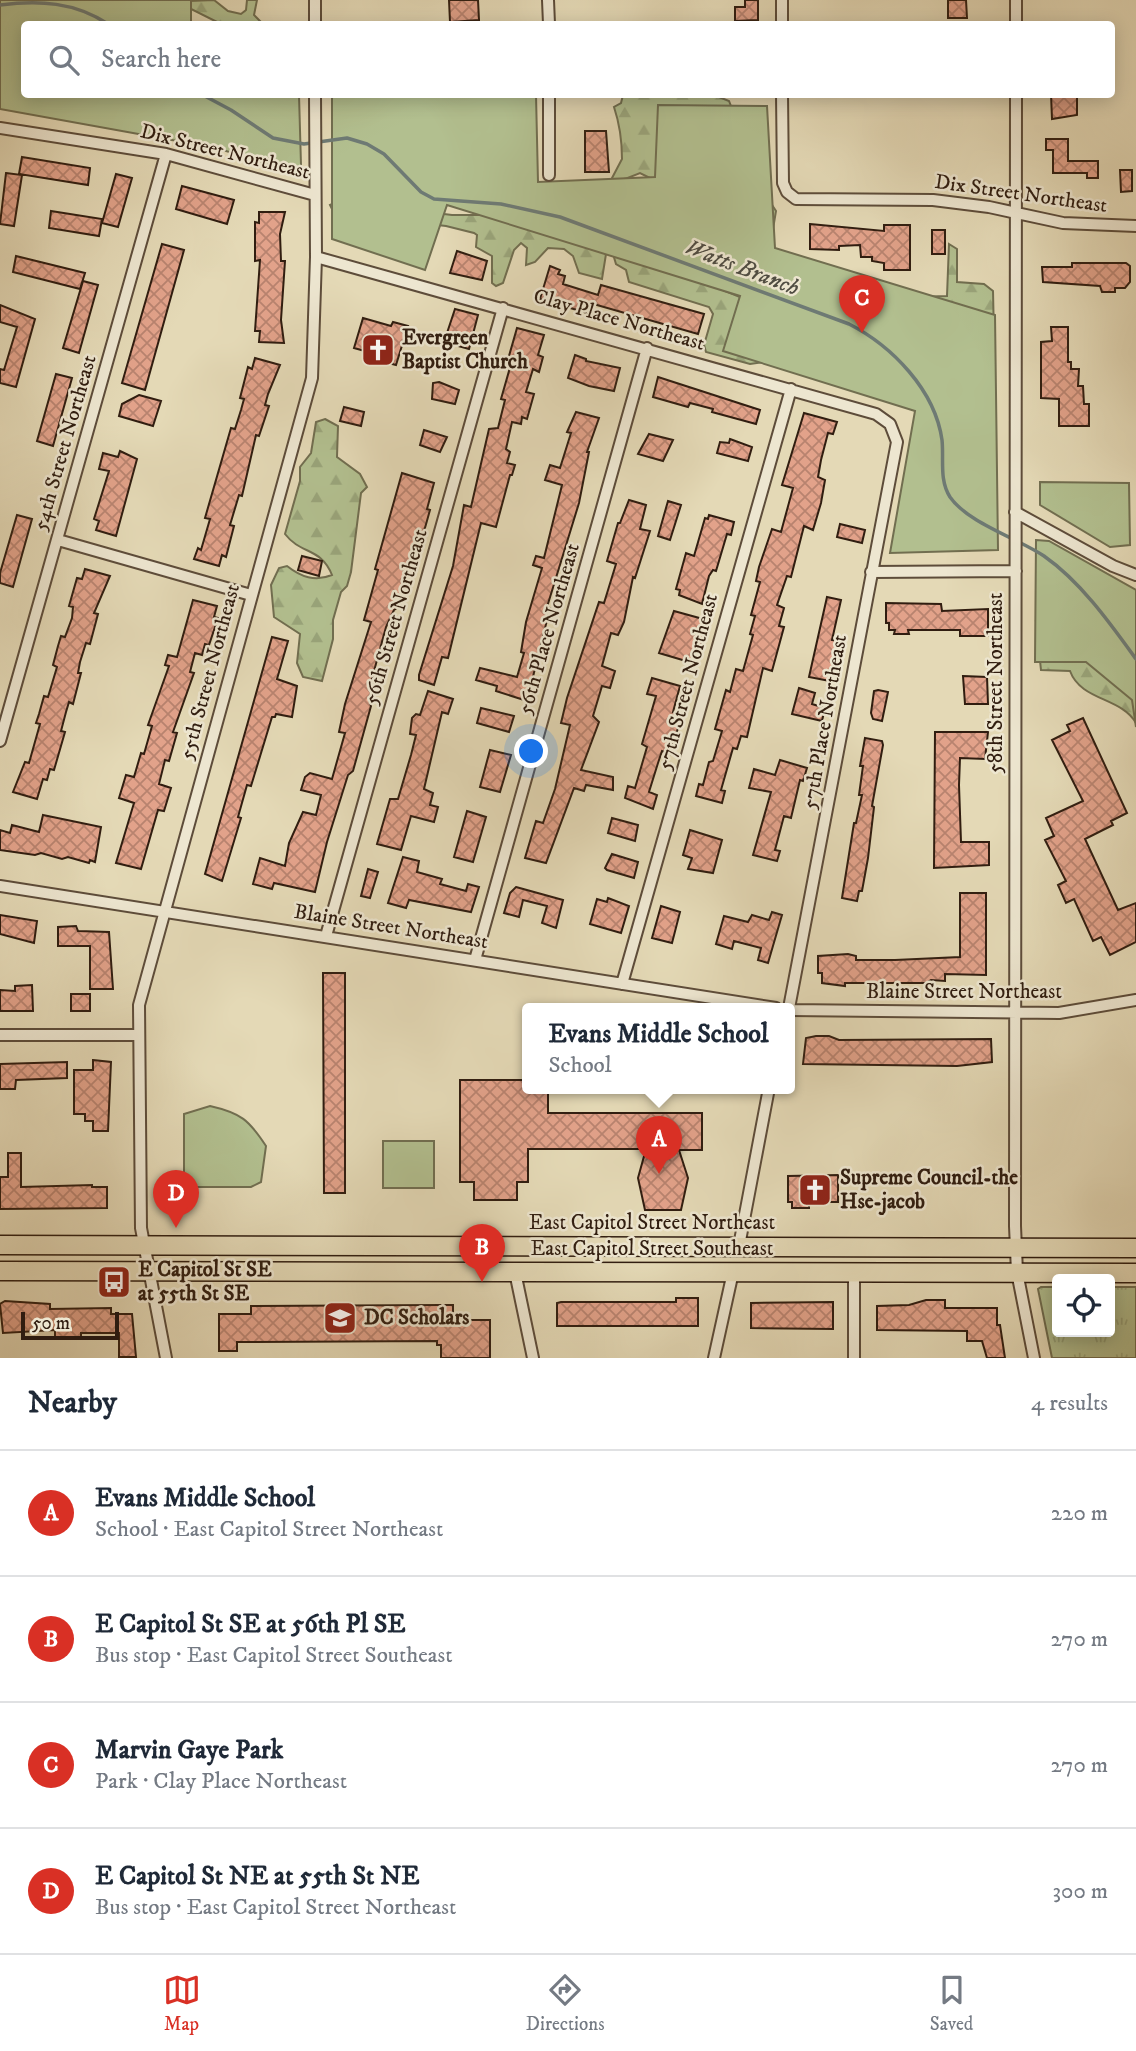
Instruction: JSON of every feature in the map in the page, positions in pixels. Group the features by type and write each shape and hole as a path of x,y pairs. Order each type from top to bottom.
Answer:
{"main road":[{"name":"East Capitol Street Northeast","path":"0,1245 147,1258 739,1246 1136,1248"},
{"name":"East Capitol Street Southeast","path":"0,1271 147,1258 515,1272 1136,1273"}],"street":[{"path":"314,0 314,21"},
{"path":"548,0 548,21"},
{"path":"782,0 782,21"},
{"path":"1016,0 1016,21"},
{"name":"55th Street Northeast","path":"166,1358 147,1258 138,1135 138,1035 144,980 312,378 316,257 315,98"},
{"path":"549,98 549,175"},
{"name":"Dix Street Northeast","path":"782,98 783,183 791,196 802,200 933,200 1016,212 1077,225 1136,226"},
{"name":"58th Street Northeast","path":"1016,98 1015,1247 1017,1272 1034,1358"},
{"name":"Dix Street Northeast","path":"0,128 166,154 316,195"},
{"name":"54th Street Northeast","path":"0,741 166,154"},
{"name":"Clay Place Northeast","path":"316,257 876,414 890,424 897,442"},
{"name":"56th Street Northeast","path":"326,936 502,308"},
{"name":"56th Place Northeast","path":"475,960 647,348"},
{"name":"57th Street Northeast","path":"622,984 791,390"},
{"name":"57th Place Northeast","path":"790,1003 897,442"},
{"path":"1015,512 1113,566 1136,575"},
{"path":"58,540 251,595"},
{"path":"871,572 1016,571"},
{"name":"Blaine Street Northeast","path":"0,886 744,1003"},
{"name":"Blaine Street Northeast","path":"795,1009 1079,1012 1136,1000"},
{"path":"0,1035 138,1035"},
{"path":"739,1246 768,1094"},
{"path":"515,1272 533,1358"},
{"path":"714,1358 733,1272"},
{"path":"853,1272 854,1358"}],"green space":[{"path":"0,0 191,0 191,21 21,21 21,98 299,98 301,165 296,172 216,148 0,109"},
{"path":"214,0 228,11 241,14 246,10 247,0 257,0 254,15 260,21 215,21 187,7 189,1"},
{"path":"332,98 536,98 538,182 655,177 658,105 767,106 775,248 995,315 998,550 890,553 915,411 723,351 740,296 447,205 425,270 332,239"},
{"path":"622,98 722,98 729,101 766,196 776,211 773,229 673,165 652,179 640,173 620,181 611,180 622,159 614,107 621,103"},
{"path":"338,201 452,215 500,215 671,269 740,297 770,361 750,364 706,352 704,345 713,314 709,307 629,282 626,270 616,264 613,254 606,254 602,279 579,273 573,256 564,249 548,248 535,262 526,265 527,248 521,243 514,250 503,283 496,286 492,283 492,256 476,247 477,235 474,233 446,226 334,213 330,205"},
{"path":"949,244 957,249 957,282 984,284 993,291 994,337 913,297 947,296"},
{"path":"325,419 338,426 337,457 360,474 367,487 361,493 351,572 347,586 341,592 333,620 333,639 322,681 303,677 297,663 300,634 274,617 271,585 279,568 287,566 308,577 332,575 317,555 291,541 285,534 300,481 300,467 311,453 316,422"},
{"path":"1040,482 1129,483 1130,545 1110,547 1040,505"},
{"path":"1036,540 1049,541 1136,590 1136,727 1132,700 1086,662 1035,662"},
{"path":"1036,622 1136,676 1136,723 1121,708 1083,688 1075,681 1070,671 1041,670"},
{"path":"210,1106 243,1119 266,1146 261,1182 251,1187 184,1187 184,1114"},
{"path":"383,1141 434,1141 434,1188 383,1188"},
{"path":"1052,1287 1052,1337 1115,1337 1115,1287 1136,1287 1136,1358 1052,1358 1038,1289"}],"building":[{"path":"449,0 478,0 479,20 450,21"},
{"path":"745,0 758,0 758,20 735,21 735,7 745,7"},
{"path":"948,0 966,0 967,18 948,18"},
{"path":"1051,98 1077,98 1077,115 1052,119"},
{"path":"585,131 606,131 609,172 585,172"},
{"path":"1046,139 1068,139 1068,161 1098,161 1098,178 1087,178 1087,173 1053,173 1053,150 1046,150"},
{"path":"22,157 90,168 88,185 19,174"},
{"path":"1120,170 1132,170 1132,191 1121,192"},
{"path":"6,173 22,175 14,226 0,224"},
{"path":"116,174 132,178 118,227 102,223"},
{"path":"182,186 234,200 227,224 176,209"},
{"path":"51,211 102,219 99,236 49,228"},
{"path":"259,212 285,212 280,234 281,261 285,261 281,320 284,343 259,342 260,331 255,331 260,260 255,261 255,222 259,223"},
{"path":"810,224 884,231 884,225 910,225 910,270 884,270 884,263 872,261 872,257 861,257 860,245 839,246 839,250 810,249"},
{"path":"932,230 945,230 945,254 932,254"},
{"path":"162,244 184,250 145,390 122,383"},
{"path":"457,251 487,261 482,280 450,273"},
{"path":"16,256 85,273 80,289 13,272"},
{"path":"1072,263 1126,263 1130,266 1130,282 1125,288 1115,288 1115,292 1102,292 1100,286 1043,282 1042,267 1072,267"},
{"path":"550,266 560,270 558,274 565,276 563,284 598,295 601,285 704,314 698,334 590,303 587,313 540,299"},
{"path":"83,281 98,285 79,353 63,348"},
{"path":"0,305 35,319 16,387 0,383 0,369 4,370 17,327 0,322"},
{"path":"455,309 478,315 469,349 444,342"},
{"path":"363,318 391,326 393,322 408,326 396,365 381,361 383,356 354,348"},
{"path":"1051,327 1068,327 1068,362 1071,362 1071,369 1079,369 1078,386 1083,386 1084,404 1089,404 1089,426 1059,426 1059,399 1041,398 1041,342 1052,341"},
{"path":"517,328 544,335 538,355 543,357 539,372 533,369 526,392 534,394 527,419 522,417 521,424 512,422 506,449 510,452 507,463 515,465 496,527 481,523 448,658 442,657 434,685 419,680 419,675 453,566 464,505 471,507 489,429 498,428 505,400 501,399 511,364 507,363"},
{"path":"575,355 586,361 620,368 614,391 568,378"},
{"path":"255,358 280,365 268,394 265,405 269,406 259,436 256,435 242,496 239,495 230,525 234,526 226,557 222,555 219,566 194,559 198,548 201,550 210,519 205,518 231,428 235,429 241,410 244,399 240,398 248,367 252,369"},
{"path":"56,374 72,378 53,446 37,441"},
{"path":"658,377 760,410 756,424 712,412 713,409 690,403 688,407 653,397"},
{"path":"439,382 459,390 455,404 432,399 433,383"},
{"path":"139,395 161,401 153,426 119,416 122,404"},
{"path":"344,407 364,412 361,426 340,421"},
{"path":"576,412 599,418 587,452 579,503 547,607 550,608 527,701 496,691 497,686 476,680 480,668 517,677 524,653 521,652 526,622 542,568 533,565 536,556 544,558 562,485 545,480 550,465 560,468 571,433 567,432"},
{"path":"804,413 837,422 833,434 828,433 821,460 818,477 825,480 821,503 813,530 804,526 791,577 787,576 777,605 784,608 779,626 784,627 772,671 763,668 747,737 741,736 737,749 733,748 721,790 725,791 722,803 696,796 699,784 703,785 709,762 713,761 722,731 715,729 726,690 730,692 736,669 743,671 753,635 750,634 755,616 751,615 760,582 756,581 759,567 772,529 781,532 793,488 782,485"},
{"path":"424,430 447,437 440,452 420,445"},
{"path":"649,434 673,440 663,461 638,454"},
{"path":"730,439 752,447 748,461 717,453 720,442 729,443"},
{"path":"120,451 137,459 116,536 96,530 99,521 94,519 109,471 99,469 103,453 118,457"},
{"path":"402,473 434,483 427,509 430,510 416,560 411,559 400,606 394,610 386,627 371,682 374,683 369,700 371,706 353,771 348,775 327,842 315,892 274,883 272,889 253,884 260,858 285,866 289,843 303,812 316,815 321,795 301,790 305,777 310,773 332,779 345,733 339,732 345,704 371,622 364,620 378,570 375,569"},
{"path":"629,500 646,505 640,529 650,531 635,578 633,577 624,622 618,635 611,633 602,666 615,671 610,688 602,686 593,716 599,722 581,770 613,777 613,790 586,785 584,791 574,788 546,863 525,858 536,821 543,823 555,789 570,725 561,723 567,698 599,602 604,603 616,564 607,561 618,523"},
{"path":"668,501 681,505 670,540 658,536"},
{"path":"17,515 32,519 13,587 0,583 0,573"},
{"path":"709,515 734,522 731,535 727,534 716,571 713,570 709,576 702,604 679,595 680,590 676,589 686,553 694,556 705,518 708,519"},
{"path":"840,524 865,530 862,543 837,537"},
{"path":"302,556 322,561 319,576 298,570"},
{"path":"85,569 110,576 94,613 98,614 90,644 86,643 80,662 78,673 81,673 73,704 69,702 66,712 61,731 65,732 54,770 50,769 47,780 43,779 37,799 13,792 25,762 29,763 40,724 36,723 44,696 48,697 57,667 53,665 58,646 61,636 65,637 72,618 73,607 69,606 77,578 82,579"},
{"path":"827,597 841,600 832,640 837,641 830,681 809,677"},
{"path":"193,600 217,606 214,617 218,618 209,645 205,644 202,655 195,653 190,672 194,673 173,732 177,733 169,761 165,760 159,784 171,788 164,811 158,810 141,869 116,863 134,803 119,798 126,775 134,777 141,753 144,754 152,726 148,725 169,666 165,665 168,655 177,657"},
{"path":"886,603 941,604 942,611 988,609 988,636 960,636 960,630 908,630 909,634 894,634 895,630 889,630 889,623 886,623"},
{"path":"674,611 703,619 700,631 705,632 696,664 659,653"},
{"path":"272,637 288,641 277,679 297,686 292,717 276,714 272,717 251,786 247,785 238,817 241,818 222,881 205,874"},
{"path":"963,676 987,677 988,704 965,704"},
{"path":"652,678 680,686 673,712 682,715 670,754 662,751 649,792 657,795 653,809 625,798 628,786 635,788 647,747 642,744 656,696 647,694"},
{"path":"799,688 815,693 812,704 825,708 822,721 792,714"},
{"path":"428,691 453,699 448,714 442,712 424,789 433,793 430,805 438,807 434,822 411,816 401,850 377,844 390,799 398,799 411,755 416,735 410,734 412,718 416,714 420,715"},
{"path":"874,691 888,692 882,721 873,719 871,713"},
{"path":"481,708 514,716 509,732 477,723"},
{"path":"1083,718 1127,813 1111,821 1113,825 1085,839 1118,910 1136,903 1136,942 1110,955 1101,937 1093,941 1074,899 1066,903 1058,885 1066,881 1045,840 1054,836 1046,818 1083,801 1052,740 1070,731 1067,725"},
{"path":"935,732 988,732 985,759 960,758 959,785 961,842 989,842 989,865 934,868"},
{"path":"865,738 882,741 883,745 872,806 868,858 862,891 859,891 857,901 842,898 854,823 862,795 859,795 863,766 860,766"},
{"path":"490,750 511,755 500,792 480,787"},
{"path":"780,760 807,768 803,781 800,780 791,818 784,816 775,850 780,851 777,861 753,855 771,792 749,788 754,769 775,775"},
{"path":"467,811 486,817 473,862 454,857"},
{"path":"43,815 101,827 95,862 68,857 62,859 41,853 35,855 0,850 0,830 10,833 12,825 39,832"},
{"path":"612,818 638,825 635,841 608,833"},
{"path":"690,830 722,840 713,873 688,869 692,858 683,855"},
{"path":"612,854 638,862 634,878 605,868"},
{"path":"403,857 419,861 417,872 442,879 440,884 466,891 468,884 479,887 471,912 409,900 406,908 388,903"},
{"path":"368,869 378,872 370,898 361,896"},
{"path":"516,887 563,900 556,928 542,923 547,906 523,900 519,917 504,913 510,893"},
{"path":"960,893 986,893 986,975 945,974 945,981 931,980 926,983 845,983 845,986 822,983 822,973 818,973 818,956 848,954 856,956 856,960 960,957"},
{"path":"608,898 629,906 621,933 590,924 597,899 607,902"},
{"path":"661,906 680,912 672,943 652,938"},
{"path":"772,912 782,915 768,963 758,960 761,948 734,941 732,949 716,944 724,916 748,922 752,915 769,920"},
{"path":"0,915 37,921 34,943 0,934"},
{"path":"76,926 78,931 109,932 113,989 90,989 90,946 58,946 58,927"},
{"path":"323,973 345,973 345,1193 324,1193"},
{"path":"32,985 33,1011 0,1011 0,990 15,991 15,986"},
{"path":"71,994 90,994 90,1011 71,1011"},
{"path":"829,1036 839,1040 991,1039 992,1062 957,1066 803,1064 806,1038"},
{"path":"93,1060 111,1062 108,1131 93,1131 93,1121 85,1121 85,1114 74,1114 74,1070 93,1070"},
{"path":"67,1062 67,1078 16,1080 15,1089 0,1089 0,1064"},
{"path":"460,1080 522,1080 522,1094 548,1094 548,1113 702,1113 702,1150 679,1150 688,1178 681,1210 645,1210 638,1178 646,1149 528,1149 528,1182 517,1182 517,1200 474,1200 474,1182 460,1182"},
{"path":"8,1153 21,1153 21,1187 107,1187 107,1208 0,1209 0,1177 8,1177"},
{"path":"838,1175 838,1202 809,1202 809,1208 792,1208 792,1202 788,1202 788,1176"},
{"path":"676,1298 698,1298 698,1326 557,1326 557,1303 561,1302 676,1302"},
{"path":"926,1300 945,1300 945,1308 997,1308 997,1325 1000,1325 1005,1358 987,1358 982,1341 967,1341 967,1331 877,1330 877,1306 909,1305"},
{"path":"5,1301 50,1304 50,1309 111,1308 111,1314 132,1314 136,1357 119,1357 119,1333 81,1333 81,1337 55,1338 55,1330 3,1333 0,1304"},
{"path":"833,1302 833,1329 751,1328 751,1303"},
{"path":"453,1305 453,1320 490,1320 490,1358 441,1358 441,1345 437,1345 437,1341 237,1342 237,1351 219,1351 219,1314 251,1314 251,1306"}],"waterway":[{"name":"Watts Branch","path":"0,5 56,4 83,11 102,21"},
{"name":"Watts Branch","path":"208,98 273,138 304,144 347,138 367,144 384,154 421,192 434,199 501,204 560,217 849,324 865,333 881,344 909,371 931,404 942,440 943,477 950,497 968,515 1033,549 1058,566 1094,604 1136,659"}],"place":[{"name":"Marvin Gaye Park","path":"862,333"},
{"name":"Evergreen Baptist Church","path":"378,350"},
{"name":"Evans Middle School","path":"659,1174"},
{"name":"Supreme Council-the Hse-jacob","path":"815,1190"},
{"name":"E Capitol St NE at 55th St NE","path":"176,1228"},
{"name":"E Capitol St SE at 55th St SE","path":"114,1282"},
{"name":"E Capitol St SE at 56th Pl SE","path":"482,1282"},
{"name":"DC Scholars","path":"340,1318"}]}
